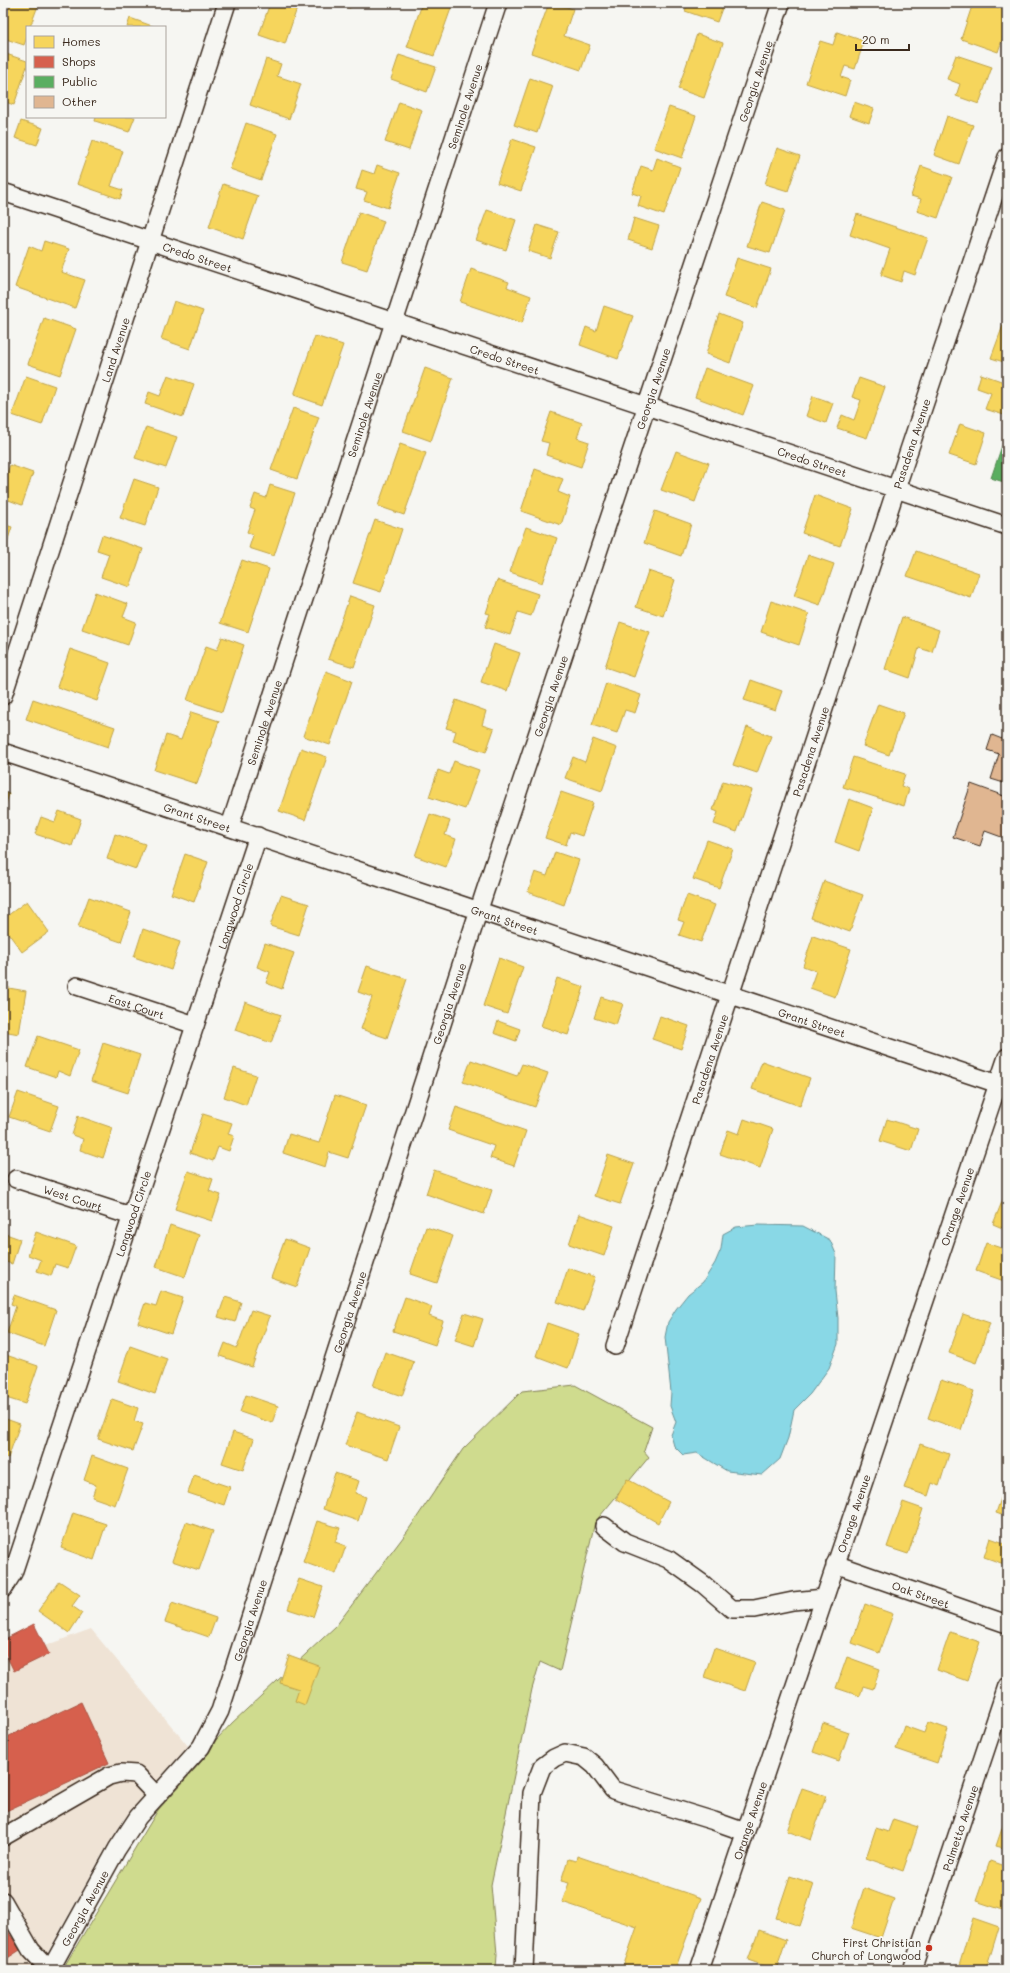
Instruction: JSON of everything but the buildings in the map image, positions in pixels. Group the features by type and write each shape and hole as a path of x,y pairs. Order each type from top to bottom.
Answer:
{"street":[{"name":"Land Avenue","path":"3,696 227,3"},
{"name":"Seminole Avenue","path":"230,826 498,3"},
{"name":"Georgia Avenue","path":"50,1970 117,1849 138,1817 201,1747 220,1711 478,910 781,3"},
{"name":"Pasadena Avenue","path":"615,1346 896,489 1007,157"},
{"name":"Credo Street","path":"3,192 1007,526"},
{"name":"Grant Street","path":"3,752 230,826 1003,1085"},
{"name":"Longwood Circle","path":"3,1589 13,1573 258,836"},
{"name":"East Court","path":"77,986 196,1025"},
{"name":"Orange Avenue","path":"699,1970 835,1564 1003,1085 1007,1057"},
{"name":"West Court","path":"16,1179 131,1216"},
{"path":"604,1526 626,1542 668,1559 703,1584 732,1609 754,1610 793,1601 824,1598"},
{"name":"Oak Street","path":"835,1564 1007,1624"},
{"name":"Palmetto Avenue","path":"912,1970 1007,1686"},
{"path":"524,1970 532,1793 542,1767 554,1758 564,1753 584,1757 595,1766 613,1790 714,1820 745,1832"},
{"path":"3,1837 109,1776 121,1772 136,1774 157,1796"},
{"path":"3,1901 31,1950 50,1970"}],"shaded area":[{"path":"91,1629 188,1746 129,1812 108,1844 38,1970 3,1970 3,1661"}],"green space":[{"path":"575,1385 652,1427 644,1451 649,1457 595,1522 560,1671 540,1662 532,1689 491,1885 497,1954 496,1970 62,1970 158,1810 209,1753 216,1740 232,1723 336,1626 407,1532 463,1449 522,1391"}],"water":[{"path":"758,1225 803,1226 830,1240 836,1254 835,1291 838,1318 838,1344 829,1368 810,1394 794,1410 788,1438 780,1459 762,1475 727,1471 697,1453 683,1455 674,1446 671,1435 676,1422 670,1406 671,1392 665,1337 668,1322 676,1309 688,1294 703,1282 715,1263 721,1249 723,1234 736,1227"}],"place":[{"name":"First Christian Church of Longwood","path":"929,1948"}]}
